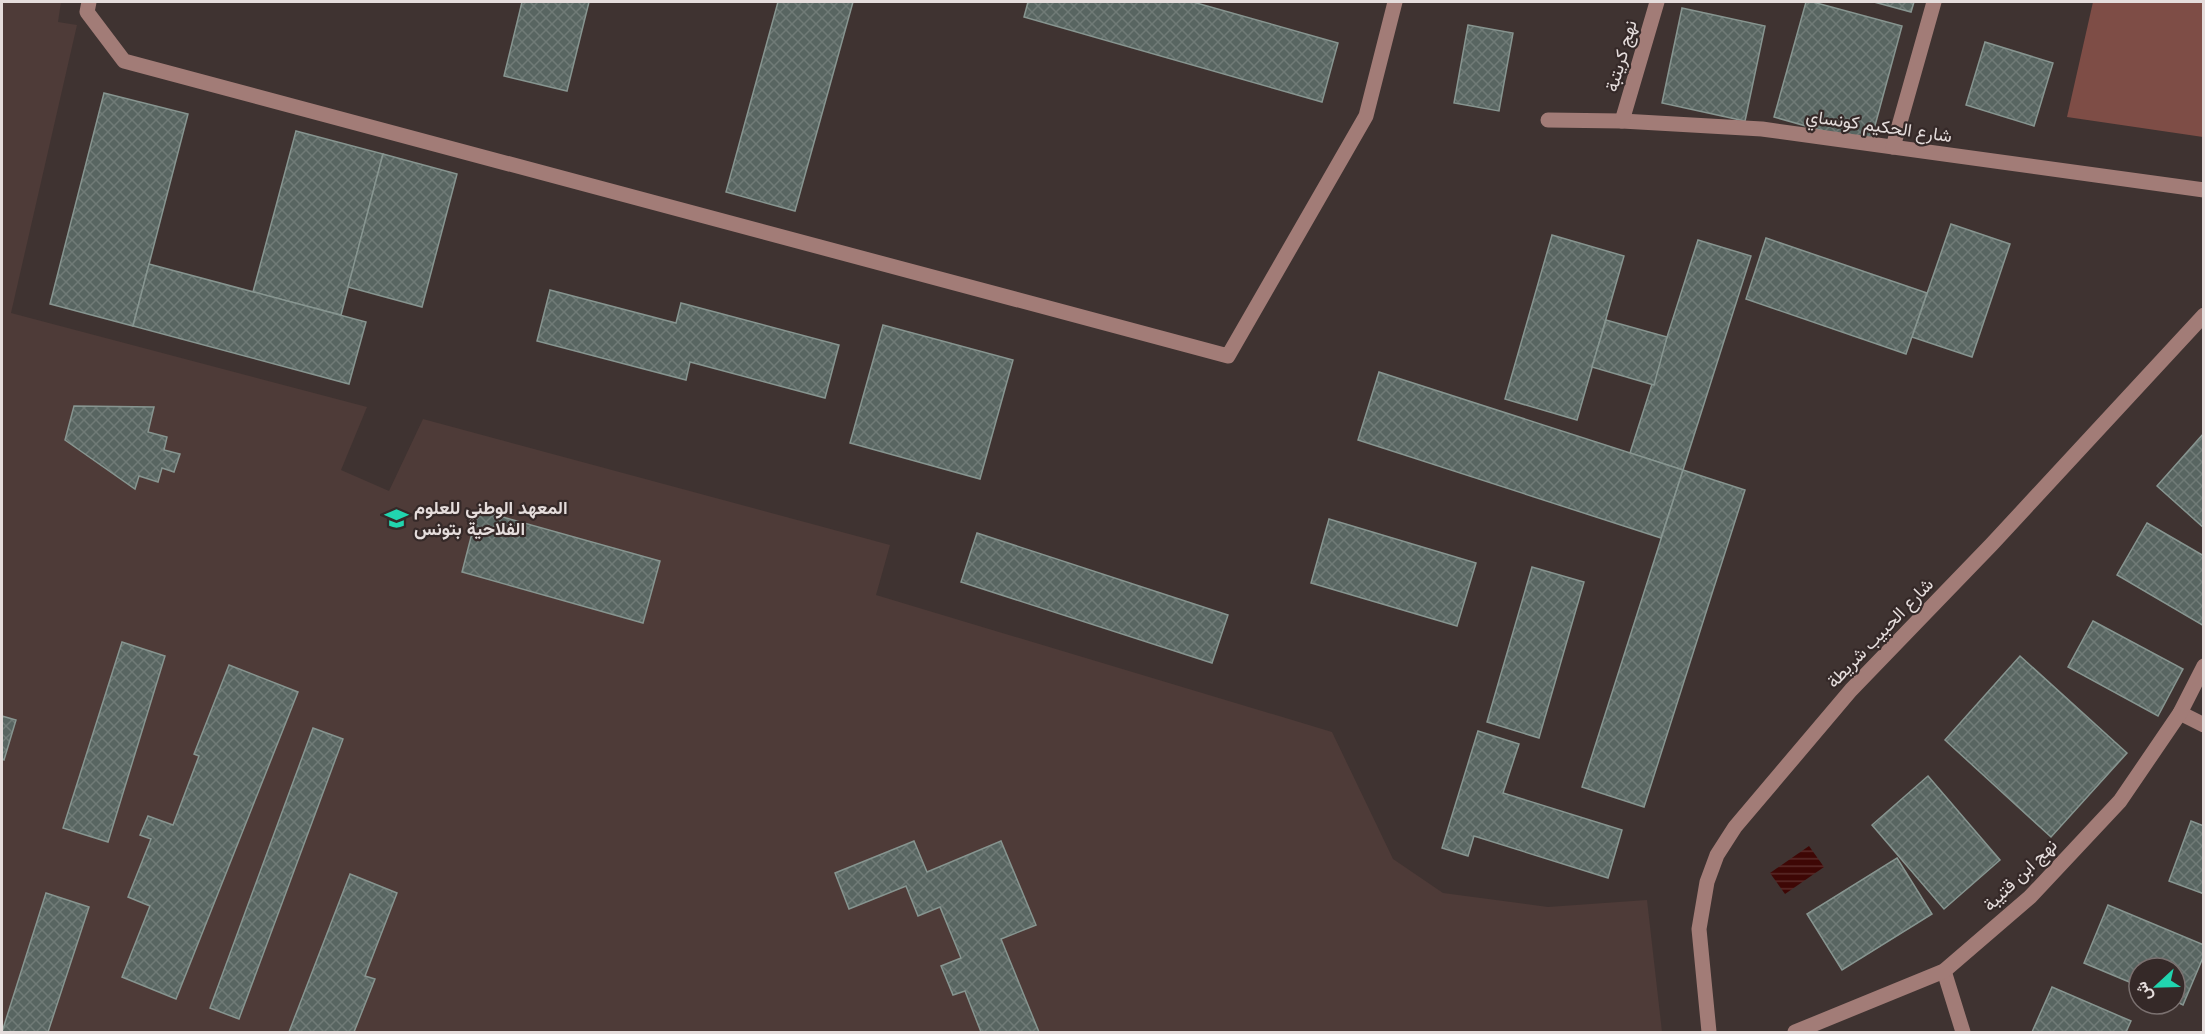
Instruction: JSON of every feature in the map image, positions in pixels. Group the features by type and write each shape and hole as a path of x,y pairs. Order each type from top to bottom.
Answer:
{"street":[{"path":"89,2 87,12 124,61 1228,356 1365,116 1395,2"},
{"name":"نهج كريتبة","path":"1622,121 1657,2"},
{"path":"1893,147 1934,2"},
{"name":"شارع الحكيم كونساي","path":"1548,120 1622,121 1762,129 2204,190"},
{"name":"شارع الحبيب شريطة","path":"1708,1032 1699,929 1707,882 1717,855 1735,827 1851,690 1992,544 2204,315"},
{"name":"نهج ابن قتيبة","path":"1796,1032 1944,971 2030,897 2121,801 2180,713 2204,666"},
{"path":"2180,713 2204,725"},
{"path":"1944,971 1964,1032"}],"shaded area":[{"name":"المعهد الوطني للعلوم الفلاحية بتونس","path":"2,2 61,2 58,22 77,25 11,313 367,407 341,470 389,491 423,419 890,545 876,595 1332,732 1393,859 1443,893 1548,907 1647,900 1662,1032 2,1032"},
{"path":"2093,2 2203,2 2203,137 2067,117"},
{"path":"1809,846 1824,867 1785,894 1770,873"}],"building":[{"path":"522,2 589,2 567,91 504,76"},
{"path":"778,2 853,2 795,211 726,192"},
{"path":"1028,2 1193,2 1338,43 1322,102 1024,17"},
{"path":"1806,2 1902,26 1870,144 1774,117"},
{"path":"1874,2 1914,2 1911,12"},
{"path":"1682,8 1765,26 1745,121 1662,103"},
{"path":"1468,25 1513,33 1499,111 1454,103"},
{"path":"1985,42 2053,63 2034,126 1966,105"},
{"path":"104,93 188,114 133,326 50,304"},
{"path":"296,131 383,154 341,315 253,292"},
{"path":"383,154 457,174 422,307 348,287"},
{"path":"1951,224 2010,244 1972,357 1912,337"},
{"path":"1552,235 1624,256 1577,420 1505,399"},
{"path":"1766,238 1927,293 1906,354 1746,299"},
{"path":"1698,240 1751,256 1683,470 1630,453"},
{"path":"149,264 366,322 349,384 133,326"},
{"path":"550,290 676,323 681,303 839,345 825,398 690,362 686,380 537,341"},
{"path":"1606,320 1667,337 1654,385 1592,367"},
{"path":"883,325 1013,360 980,479 850,443"},
{"path":"1379,372 1683,470 1661,538 1358,440"},
{"path":"74,406 154,407 148,432 167,437 164,450 180,454 174,472 162,468 158,482 139,476 135,489 65,440"},
{"path":"2204,433 2204,528 2157,486"},
{"path":"1683,470 1745,490 1644,807 1582,787"},
{"path":"478,510 660,561 643,623 462,572"},
{"path":"1329,519 1476,563 1457,626 1311,583"},
{"path":"2147,523 2204,556 2204,626 2117,575"},
{"path":"977,533 1228,615 1212,663 961,582"},
{"path":"1532,567 1584,582 1539,738 1487,722"},
{"path":"2093,621 2183,669 2158,716 2068,667"},
{"path":"122,642 165,656 108,842 63,828"},
{"path":"2020,656 2127,753 2051,837 1945,740"},
{"path":"229,665 298,692 176,999 122,977 150,906 128,897 151,839 140,835 148,816 173,825 199,756 194,754"},
{"path":"2,716 16,720 4,760 2,759"},
{"path":"313,728 343,739 239,1019 210,1008"},
{"path":"1478,731 1519,744 1503,793 1622,830 1608,878 1474,836 1468,856 1442,848"},
{"path":"1928,776 2000,860 1944,909 1872,825"},
{"path":"2191,821 2204,826 2204,894 2169,881"},
{"path":"914,841 927,872 1001,841 1036,925 1001,939 1039,1032 981,1032 965,991 953,995 941,966 961,958 940,907 918,916 906,886 849,909 835,873"},
{"path":"1897,858 1932,914 1842,970 1807,914"},
{"path":"350,874 397,893 365,976 375,979 354,1032 289,1032"},
{"path":"46,893 89,907 48,1032 2,1032"},
{"path":"2108,905 2204,945 2204,955 2187,995 2187,956 2127,956 2127,981 2084,963"},
{"path":"2052,987 2131,1021 2126,1032 2032,1032"}],"place":[{"name":"المعهد الوطني للعلوم الفلاحية بتونس","path":"396,518"}]}
